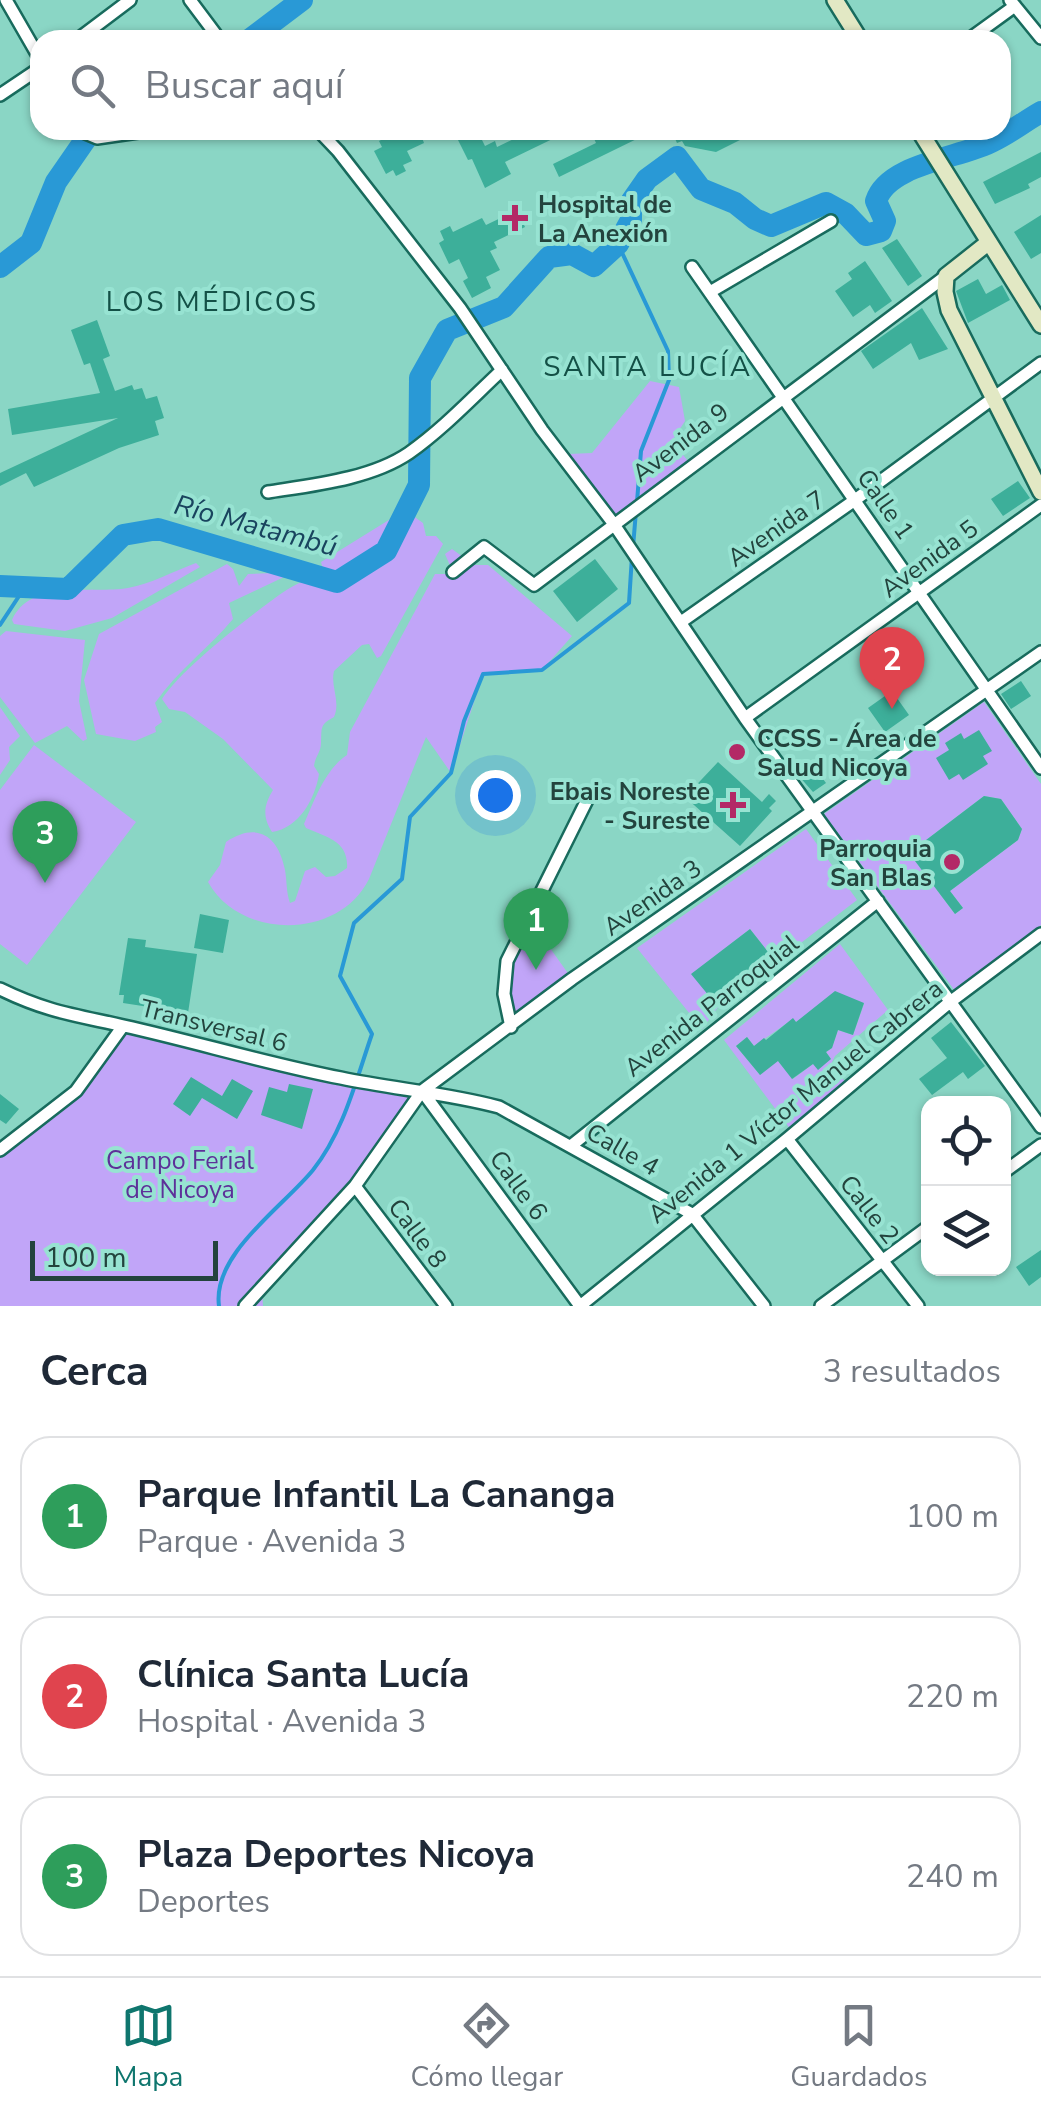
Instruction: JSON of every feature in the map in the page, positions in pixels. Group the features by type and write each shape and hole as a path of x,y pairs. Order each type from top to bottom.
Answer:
{"main road":[{"path":"836,0 854,30"},
{"path":"925,140 1041,325"},
{"name":"Avenida 9","path":"946,276 988,242"},
{"path":"946,276 949,310 1041,492"}],"street":[{"path":"6,0 30,42"},
{"path":"90,30 130,0"},
{"path":"190,0 212,30"},
{"path":"980,30 1012,3 1041,38"},
{"path":"0,95 30,75"},
{"path":"327,140 460,308 542,430 614,523 745,718 1041,1127"},
{"path":"710,292 831,221"},
{"name":"Calle 1","path":"692,268 1041,768"},
{"name":"Avenida 9","path":"452,572 484,547 534,585 946,276"},
{"name":"Avenida 7","path":"681,622 1041,363"},
{"path":"268,492 375,470 407,455 502,370"},
{"name":"Avenida 5","path":"745,718 1041,505"},
{"name":"Avenida 3","path":"245,1306 355,1186 422,1091 572,979 1041,652"},
{"path":"511,1027 504,994 507,961 588,798"},
{"name":"Avenida Parroquial","path":"572,1145 878,901"},
{"name":"Avenida 1 Víctor Manuel Cabrera","path":"580,1306 950,1002 1041,934"},
{"name":"Transversal 6","path":"0,989 71,1018 123,1026 343,1079 422,1091"},
{"path":"0,1150 76,1091 123,1026"},
{"name":"Calle 4","path":"422,1091 499,1106 692,1214 764,1306"},
{"name":"Calle 6","path":"422,1091 580,1306"},
{"name":"Calle 2","path":"787,1139 918,1306"},
{"path":"1011,1167 1041,1145"},
{"name":"Calle 8","path":"355,1186 446,1306"},
{"path":"821,1306 921,1232"},
{"path":"262,1291 262,1306"}],"green space":[{"path":"650,381 679,387 685,421 672,441 691,465 617,519 569,454 592,453"},
{"path":"405,510 423,523 426,536 436,536 443,544 381,656 377,658 369,644 362,645 334,671 336,711 322,727 314,766 319,774 314,793 298,818 272,832 265,811 273,790 223,739 185,712 169,709 162,699 200,658 253,615 323,569 321,562"},
{"path":"452,549 474,565 488,565 572,636 542,670 483,674 451,773 426,737 369,879 355,899 336,913 313,922 265,923 242,915 223,901 208,882 220,865 226,842 237,836 256,833 271,840 282,858 290,903 295,901 305,871 315,867 326,877 347,868 340,846 304,824 326,777 347,755 350,732 435,574 450,574 445,554"},
{"path":"196,563 200,567 112,618 65,631 14,624 12,620 21,607 47,593 128,588"},
{"path":"227,564 239,586 248,574 274,573 284,577 229,603 233,619 155,703 162,722 155,727 156,732 135,741 96,734 84,680 99,634"},
{"path":"6,631 85,640 79,701 87,739 83,741 67,726 35,743 0,697 0,636"},
{"path":"984,702 1041,784 1041,925 955,991 824,814","holes":["984,796 1001,799 1022,829 1018,840 950,891 963,908 955,914 909,853"]},
{"path":"0,707 20,736 9,747 10,760 0,775"},
{"path":"34,745 136,822 27,965 0,944 0,790"},
{"path":"806,829 857,900 776,962 750,929 692,974 718,1007 702,1029 637,948"},
{"path":"528,917 572,979 511,1027 507,961"},
{"path":"840,944 888,1010 835,1056 835,1070 847,1084 791,1130 724,1040","holes":["849,998 864,1004 853,1035 838,1030 832,1048 826,1052 831,1059 813,1064 793,1079 773,1055 760,1075 736,1046 747,1037 754,1046 793,1019 796,1022"]},
{"name":"Campo Ferial de Nicoya","path":"123,1026 422,1091 355,1186 262,1291 263,1306 0,1306 0,1150 76,1091"}],"building":[{"path":"458,140 482,140 485,146 495,141 497,147 511,140 550,140 505,162 511,174 485,188 472,159 468,160"},
{"path":"595,140 635,140 559,177 553,164 596,143"},
{"path":"676,140 740,140 716,152 685,146 682,141"},
{"path":"379,141 424,143 407,151 412,161 403,165 406,171 396,176 393,170 386,174 374,151 382,147"},
{"path":"1041,152 1041,177 1028,184 1030,188 995,204 983,182"},
{"path":"517,210 525,227 494,242 497,248 490,251 500,270 486,277 491,288 472,298 463,281 468,278 459,259 449,264 439,243 444,240 440,231 450,226 453,232 482,218 486,225"},
{"path":"1041,215 1041,253 1031,259 1014,232"},
{"path":"897,239 922,276 908,286 882,248"},
{"path":"865,261 892,301 875,313 870,305 853,317 835,291 852,279 848,273"},
{"path":"978,279 986,294 1002,285 1010,300 968,323 956,291"},
{"path":"922,308 948,349 919,360 911,343 873,369 861,351"},
{"path":"97,320 110,356 103,359 115,391 132,385 134,390 142,388 146,399 157,396 164,418 155,421 159,435 119,448 34,487 26,473 0,486 0,473 118,418 12,435 8,409 100,393 90,363 84,365 71,330"},
{"path":"1018,481 1030,498 1003,516 991,499"},
{"path":"595,559 618,589 577,622 553,591"},
{"path":"1021,681 1031,696 1011,709 1001,694"},
{"path":"892,691 909,715 885,732 868,708"},
{"path":"979,730 992,751 983,756 988,764 963,780 959,774 949,780 936,758 949,750 945,743 961,733 964,739"},
{"name":"Ebais Noreste - Sureste","path":"718,762 762,802 769,794 776,801 769,808 772,811 740,846 685,797"},
{"path":"812,764 826,783 813,792 797,774"},
{"name":"Parroquia San Blas","path":"984,796 1001,799 1022,829 1018,840 950,891 963,908 955,914 909,853"},
{"path":"200,914 229,920 223,953 194,948"},
{"path":"750,929 776,962 718,1007 691,974"},
{"path":"128,938 146,940 145,947 197,954 188,1013 123,1003 124,995 119,995"},
{"path":"835,991 864,1003 853,1035 838,1030 832,1048 826,1052 831,1059 818,1070 813,1064 792,1079 778,1061 760,1075 736,1046 747,1037 754,1046 766,1040"},
{"path":"951,1022 985,1066 968,1079 963,1072 932,1095 919,1079 947,1058 931,1038"},
{"path":"191,1077 222,1096 232,1079 253,1091 237,1119 202,1098 190,1116 173,1104"},
{"path":"289,1084 313,1089 302,1129 261,1115 269,1087 287,1092"},
{"path":"0,1094 19,1109 6,1124 0,1120"},
{"path":"1041,1250 1041,1277 1029,1286 1016,1267"}],"waterway":[{"path":"262,30 302,0"},
{"name":"Río Matambú","path":"1011,130 1041,112"},
{"path":"0,267 31,243 56,182 85,140"},
{"name":"Río Matambú","path":"0,586 68,589 123,535 158,529 337,582 386,551 419,485 420,378 447,330 504,307 549,257 572,254 594,266 618,244 631,220 631,202 647,179 677,157 701,189 735,203 771,226 826,203 846,214 866,235 881,231 885,221 876,201 895,178 995,140"},
{"path":"618,244 668,351 669,380 641,451 637,502"},
{"path":"633,547 636,511"},
{"path":"219,1306 220,1287 238,1250 313,1170 341,1122 372,1034 340,976 354,923 402,879 410,817 451,773 464,721 483,674 542,670 629,603 632,556"},
{"path":"0,625 25,587"}],"place":[{"name":"Hospital de La Anexión","path":"515,218"},
{"name":"Clínica Santa Lucía","path":"892,709"},
{"name":"CCSS - Área de Salud Nicoya","path":"737,752"},
{"name":"Ebais Noreste - Sureste","path":"733,805"},
{"name":"Parroquia San Blas","path":"952,862"},
{"name":"Plaza Deportes Nicoya","path":"45,883"},
{"name":"Parque Infantil La Cananga","path":"536,970"}],"district":[{"name":"LOS MÉDICOS","path":"212,301"},
{"name":"SANTA LUCÍA","path":"648,366"}]}
